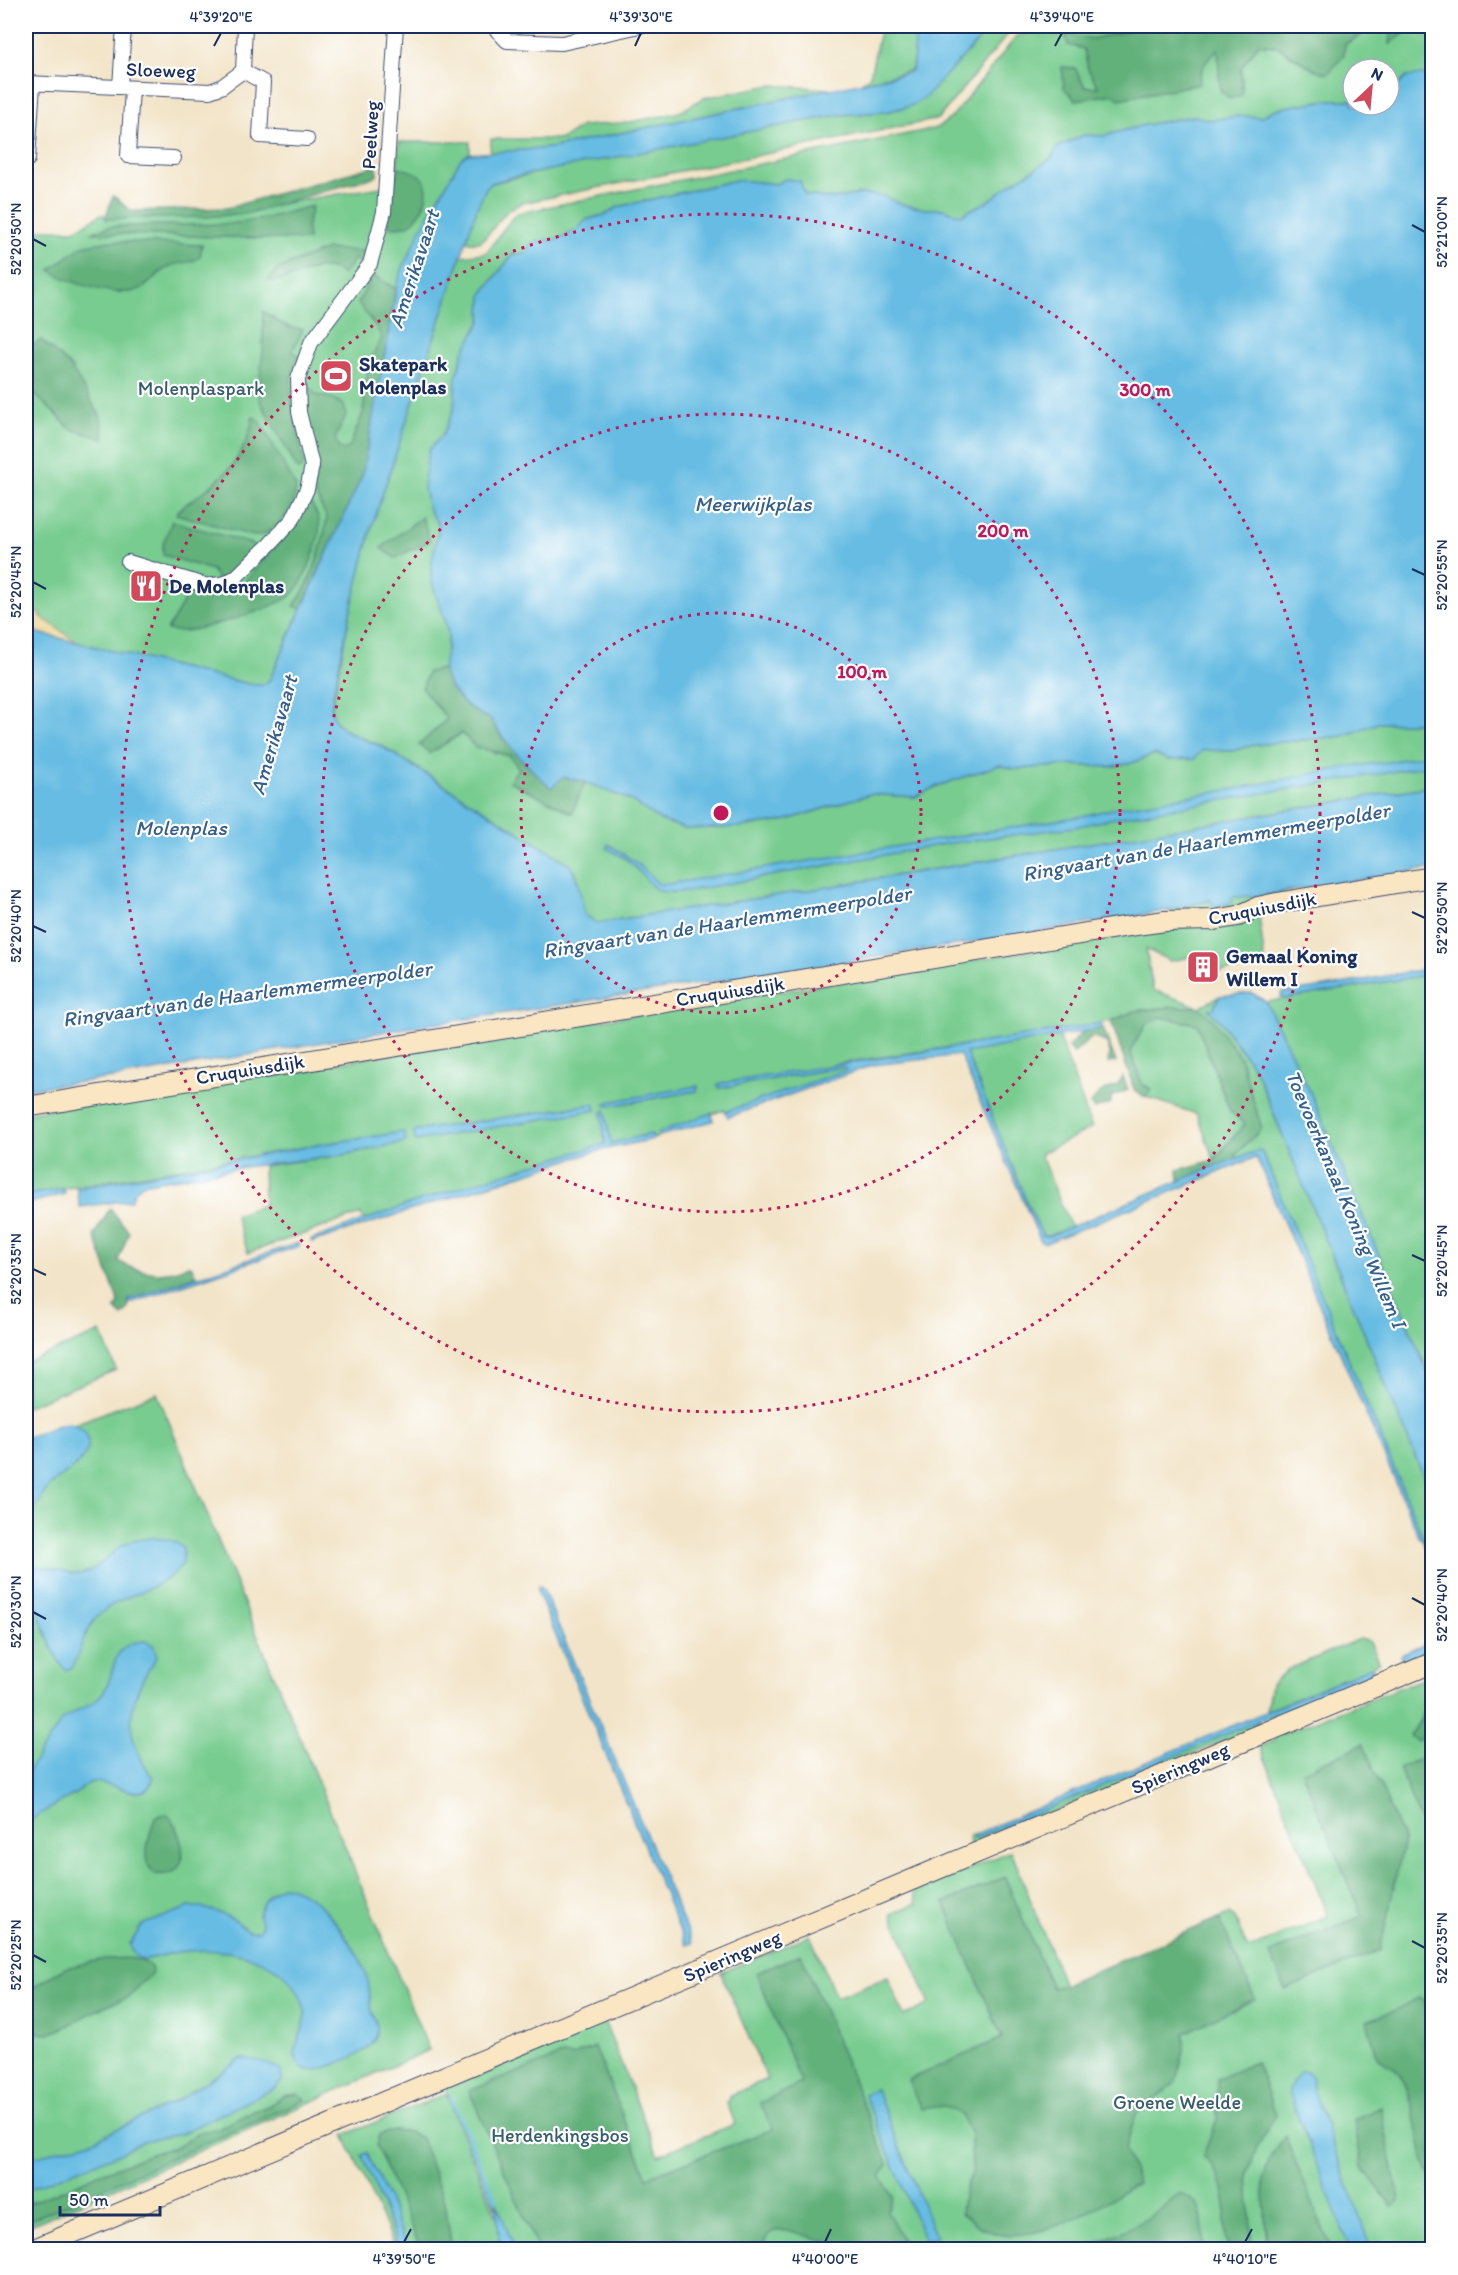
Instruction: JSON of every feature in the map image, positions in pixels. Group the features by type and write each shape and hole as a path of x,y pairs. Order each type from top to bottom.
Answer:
{"street":[{"path":"124,26 128,156 174,158"},
{"path":"245,26 243,71 263,82 260,136 307,139"},
{"name":"Peelweg","path":"128,562 208,586 226,583 236,577 293,519 307,489 312,466 298,412 298,379 311,343 368,268 384,212 396,26"},
{"path":"493,26 507,41 562,43 640,26"},
{"name":"Sloeweg","path":"29,83 210,91 221,87 243,71"},
{"path":"28,159 29,83"},
{"name":"Cruquiusdijk","path":"26,1107 1123,927 1165,921 1214,920 1238,916 1277,903 1432,878"},
{"name":"Spieringweg","path":"32,2250 1432,1663"}],"green space":[{"path":"881,26 915,26 912,70 860,83 870,76"},
{"path":"988,26 1021,26 1012,29 938,119 522,203 508,210 484,239 479,242 466,242 478,202 492,183 557,168 794,123 839,115 885,112 910,106 984,34"},
{"path":"1069,26 1147,26 1068,45 1084,49 1088,69 1098,87 1085,87 1075,68 1076,100 1114,94 1201,68 1208,57 1219,48 1220,90 1242,95 1241,68 1258,44 1277,46 1313,69 1345,44 1361,35 1360,26 1432,26 1432,81 1431,79 1407,77 1401,83 1401,57 1341,57 1341,100 1276,109 1261,117 1240,116 1210,120 1193,116 1140,126 1104,136 1084,135 1058,147 1051,159 1012,183 987,202 960,215 943,209 925,209 900,204 884,196 860,194 834,199 805,195 800,182 786,179 776,184 737,180 618,207 607,214 586,220 577,230 558,239 532,242 525,254 513,254 482,294 481,321 464,351 456,378 455,409 443,435 429,450 429,510 439,525 431,577 445,616 448,636 444,669 428,672 447,719 430,753 462,733 475,747 510,756 519,768 510,781 572,812 585,782 630,800 660,820 686,829 739,827 784,821 870,794 915,797 937,786 999,765 1016,769 1073,765 1109,767 1132,763 1155,754 1168,760 1203,750 1232,751 1254,745 1343,736 1378,723 1421,723 1432,719 1432,786 816,889 597,923 585,915 578,890 578,879 568,863 382,746 345,730 334,719 331,712 350,613 372,526 461,256 486,253 518,213 937,128 951,118 1016,37 1032,30"},
{"path":"1147,26 1323,26 1341,31 1342,26 1360,26 1361,35 1345,44 1344,55 1328,74 1313,69 1277,46 1258,44 1241,68 1242,95 1230,99 1220,90 1218,49 1205,64 1199,84 1119,99 1113,94 1076,100 1064,88 1062,67 1075,68 1085,87 1098,87 1088,69 1084,49 1068,45 1065,34 1093,39"},
{"path":"1392,26 1414,26 1390,44"},
{"path":"772,85 830,89 550,148 490,153 491,139 562,139 582,126 630,122 667,115 682,111 703,98"},
{"name":"Molenplaspark","path":"399,142 470,142 470,154 429,216 398,281 379,382 318,570 270,679 262,685 244,683 26,630 26,230 75,230 100,215 237,211 423,180 417,174 397,167"},
{"path":"377,167 377,176 249,213 205,217 105,219 113,196 132,211 227,208"},
{"path":"397,167 421,176 427,191 421,211 413,222 406,226 389,227 390,184 397,175"},
{"path":"312,206 307,225 308,240 91,233 119,226 230,224 262,219"},
{"path":"109,241 202,245 200,257 193,261 170,266 144,287 131,292 94,288 69,280 50,270 82,246"},
{"path":"326,249 366,252 364,265 355,259 343,274 323,268 279,280 268,280 278,269"},
{"path":"372,275 396,289 365,465 301,609 294,606 315,564 327,518 312,488 302,387 305,377 309,387 316,395 332,398 344,405 346,415 335,439 339,448 343,450 349,448 363,413 368,364 382,338 358,303"},
{"path":"263,311 287,326 303,329 292,351 300,357 291,378 291,395 304,464 298,470 261,403 258,393 263,351"},
{"path":"41,340 70,366 101,417 104,439 71,429 26,386 26,350"},
{"path":"253,417 259,420 296,487 292,504 283,520 269,531 253,536 176,514 229,469 242,451"},
{"path":"309,500 318,518 318,538 306,573 290,596 270,607 223,622 183,631 167,630 183,603 184,584 209,592 225,592 239,588 278,544"},
{"path":"422,517 430,541 395,558 381,548"},
{"path":"172,521 252,544 257,549 239,571 218,580 212,570 163,555 163,544"},
{"path":"444,669 451,686 462,700 482,716 491,719 502,738 551,787 563,777 585,782 572,813 509,781 519,768 510,756 475,747 462,733 430,753 419,745 447,719 422,688 428,672"},
{"path":"1298,889 1216,912 1199,914 1165,911 1211,900"},
{"path":"1259,914 1265,965 1218,972 1213,953 1170,961 1146,949 1153,990 1199,1007 1135,1011 1111,1021 1056,1032 853,1061 719,1088 845,1067 846,1071 659,1132 659,1136 654,1139 650,1134 610,1144 605,1111 602,1112 605,1144 364,1220 361,1214 248,1253 235,1215 264,1205 263,1166 343,1155 405,1142 404,1132 26,1195 26,1113","holes":["698,1087 696,1091 606,1105","594,1104 596,1110 415,1140 415,1131"]},
{"path":"1432,974 1432,1382 1312,1096 1266,1002"},
{"path":"1220,996 1213,1009 1209,1010 1221,1022 1256,1071 1432,1497 1432,1562 1261,1150 1237,1158 1235,1155 1261,1129 1240,1057 1199,1007"},
{"path":"1199,1007 1214,1021 1240,1057 1262,1129 1235,1154 1237,1158 1179,1181 1178,1170 1214,1160 1245,1124 1230,1111 1197,1024 1161,1017 1146,1024 1130,1051 1142,1084 1151,1089 1146,1097 1135,1092 1111,1021 1135,1011"},
{"path":"1161,1017 1197,1024 1230,1111 1245,1124 1214,1160 1197,1114 1146,1097 1151,1089 1142,1084 1130,1051 1146,1024"},
{"path":"1103,1028 1116,1062 1108,1063 1110,1052 1107,1043 1093,1036 1074,1053 1068,1047 1083,1032"},
{"path":"1059,1036 1092,1128 1040,1154 1071,1227 1049,1236 1043,1236 1029,1208 966,1053"},
{"path":"1123,1076 1128,1090 1111,1097 1111,1103 1094,1109 1090,1104 1101,1092 1118,1085"},
{"path":"110,1208 129,1232 118,1261 135,1269 162,1273 188,1265 192,1267 196,1276 128,1301 130,1303 122,1316 115,1308 119,1303 94,1235"},
{"path":"101,1332 116,1370 26,1407 26,1362"},
{"path":"157,1393 429,2050 26,2227 26,1442"},
{"path":"1359,1639 1370,1642 1379,1661 1372,1667 1266,1711 1271,1685 1287,1670"},
{"path":"1374,1671 1383,1676 1273,1722 1269,1717"},
{"name":"Groene Weelde","path":"1432,1675 1432,2249 513,2249 444,2085 604,2021 658,2155 735,2124 727,2102 730,2100 729,2096 767,2079 721,1973 810,1935 836,1997 888,1977 904,2016 930,2004 891,1914 917,1903 913,1892 1011,1851 1064,1985 1062,1986 1222,1925 1219,1918 1229,1914 1235,1918 1248,1949 1328,1916 1260,1747 1275,1740 1274,1737"},
{"path":"1432,1700 1432,1734 1416,1741 1410,1736"},
{"path":"1259,1720 1257,1727 970,1847 969,1836 973,1835 974,1839"},
{"path":"1363,1744 1404,1841 1380,1950 1285,1990 1270,1953 1362,1916 1302,1772"},
{"path":"1432,1754 1432,1850 1399,1768"},
{"path":"166,1814 172,1820 181,1841 181,1863 172,1872 154,1874 150,1869 147,1855 149,1839 155,1818"},
{"path":"1005,1877 1052,1988 1064,1985 1219,1918 1255,1999 1184,2033 1184,2052 1175,2083 1136,2114 1125,2150 1138,2183 1103,2204 1061,2224 1040,2231 1019,2234 999,2234 980,2227 961,2213 963,2194 972,2173 971,2133 960,2114 944,2106 921,2109 908,2080 1002,2038 944,1903"},
{"name":"Herdenkingsbos","path":"801,1954 888,2165 880,2176 893,2197 887,2211 902,2239 895,2248 852,2249 791,2231 774,2231 767,2236 761,2249 538,2249 469,2091 562,2055 572,2056 595,2047 647,2177 773,2129 760,2103 801,2083 756,1973"},
{"path":"130,1958 143,1961 152,1969 151,1975 129,1997 107,2005 59,2030 48,2034 26,2032 26,1991 65,1968 104,1959"},
{"path":"1418,1998 1432,2003 1432,2177 1424,2164 1405,2084 1394,2068 1378,2059 1367,2021 1398,2009"},
{"path":"1256,2062 1276,2115 1257,2148 1248,2173 1252,2249 1229,2249 1225,2236 1225,2202 1222,2186 1210,2163 1203,2156 1217,2119 1217,2079"},
{"path":"297,2094 305,2100 26,2222 26,2204 151,2154 179,2146 199,2132 218,2129 284,2096"},
{"path":"446,2094 510,2249 396,2249 344,2135"},
{"path":"1381,2107 1399,2201 1392,2206 1362,2167 1354,2119"},
{"path":"394,2130 410,2132 421,2138 445,2204 452,2249 421,2249 376,2145 379,2135"},
{"path":"1285,2136 1331,2249 1267,2249 1263,2178 1272,2154"},
{"path":"1180,2193 1189,2197 1199,2209 1204,2249 1078,2249 1106,2239 1145,2220"}],"sand":[{"path":"37,612 77,642 26,630 26,613"}],"water":[{"path":"915,26 988,26 984,34 925,98 910,106 885,112 839,115 794,123 508,178 492,183 486,188 477,208 372,526 350,613 332,700 332,711 339,726 381,746 568,863 577,881 585,915 597,923 816,889 1432,786 1432,868 1257,896 1232,897 1232,903 1213,906 1211,900 1165,911 950,946 406,1028 113,1078 26,1089 26,630 244,683 265,684 270,679 362,476 398,281 420,231 460,160 468,154 550,148 907,73 912,70"},
{"name":"Meerwijkplas","path":"1423,75 1432,81 1432,719 1421,723 1378,723 1343,736 1254,745 1232,751 1203,750 1194,759 1168,760 1155,754 1132,763 1109,767 1073,765 1016,769 999,765 937,786 915,797 870,794 784,821 739,827 686,829 660,820 630,800 585,782 563,777 551,788 518,756 491,719 468,707 450,687 444,671 448,639 447,627 433,587 431,573 439,525 429,510 423,486 429,450 443,434 454,409 456,378 464,351 481,321 482,294 513,254 525,254 532,242 558,239 577,230 586,220 607,214 618,207 737,180 776,184 786,179 800,181 805,195 834,199 860,194 884,196 900,204 925,209 943,209 960,215 987,202 1012,183 1051,159 1058,147 1084,135 1104,136 1140,126 1194,116 1210,120 1240,116 1261,117 1276,109 1328,100 1341,100 1341,117 1401,117 1401,83 1407,77"},
{"path":"1432,754 1432,765 1110,819 1075,827 944,844 688,891 659,891 623,857 607,848 608,844 637,863 659,884 668,884 1082,816 1351,766"},
{"path":"1432,968 1432,974 1285,999 1281,997 1282,993"},
{"name":"Toevoerkanaal Koning Willem I","path":"1252,993 1266,1002 1312,1096 1432,1382 1432,1497 1256,1071 1221,1022 1208,1009 1213,1009 1220,996"},
{"path":"1101,1023 1103,1028 966,1053 1029,1208 1043,1236 1049,1236 1217,1165 1261,1150 1424,1540 1420,1539 1256,1157 1046,1243 1041,1242 960,1055 873,1065 728,1117 725,1112 846,1070 844,1067 719,1088 718,1084"},
{"path":"698,1086 696,1091 606,1105 608,1102"},
{"path":"594,1104 596,1110 415,1141 414,1131"},
{"path":"605,1110 611,1143 651,1134 654,1139 568,1160 312,1242 311,1240 457,1189 605,1144 602,1112"},
{"path":"712,1113 713,1121 659,1136 659,1132"},
{"path":"404,1132 406,1142 343,1155 251,1166 142,1184 135,1191 131,1200 80,1207 77,1188 323,1144"},
{"path":"64,1189 65,1194 26,1204 26,1195"},
{"path":"298,1243 299,1246 130,1303 128,1300"},
{"path":"69,1423 86,1434 88,1445 86,1452 75,1466 47,1489 26,1526 26,1438"},
{"path":"153,1538 169,1540 180,1545 183,1548 183,1563 165,1580 121,1600 100,1614 87,1632 73,1667 66,1670 55,1653 42,1622 31,1590 29,1570 42,1567 77,1574 84,1573 96,1567 125,1544"},
{"path":"538,1586 542,1587 692,1943 686,1945 682,1936 538,1593"},
{"path":"145,1641 153,1645 157,1656 136,1695 131,1719 134,1742 153,1778 149,1787 144,1791 136,1792 93,1782 26,1823 25,1781 44,1747 64,1719 102,1694 118,1654 124,1647"},
{"path":"1432,1641 1432,1648 1403,1661 1401,1655"},
{"path":"1372,1667 1374,1672 1369,1675 974,1839 973,1835"},
{"path":"283,1886 308,1896 328,1913 345,1935 365,1971 377,2028 377,2035 369,2047 349,2059 316,2070 305,2069 298,2064 295,2058 305,2011 298,1992 287,1978 272,1967 255,1959 215,1951 177,1952 142,1960 133,1954 130,1944 142,1925 189,1907 201,1907 217,1912 235,1920 249,1931 258,1931 262,1925 259,1916 264,1902 270,1894"},
{"path":"241,2059 257,2060 272,2065 281,2071 282,2080 277,2087 180,2134 144,2141 116,2155 26,2190 26,2159 92,2141 176,2101"},
{"path":"1301,2071 1308,2073 1312,2080 1371,2249 1350,2249 1289,2093 1292,2083"},
{"path":"876,2089 936,2237 925,2241 864,2094"},
{"path":"367,2153 408,2249 398,2249 362,2155"},
{"path":"496,2201 515,2249 500,2249"}],"waterway":[{"path":"451,2098 496,2201"}],"place":[{"name":"Skatepark Molenplas","path":"336,376"},
{"name":"De Molenplas","path":"146,586"},
{"name":"Gemaal Koning Willem I","path":"1203,967"}],"water label":[{"name":"Amerikavaart","path":"414,269"},
{"name":"Amerikavaart","path":"274,735"},
{"name":"Molenplas","path":"181,828"},
{"name":"Ringvaart van de Haarlemmermeerpolder","path":"1206,842"},
{"name":"Ringvaart van de Haarlemmermeerpolder","path":"727,922"},
{"name":"Ringvaart van de Haarlemmermeerpolder","path":"247,994"}]}
